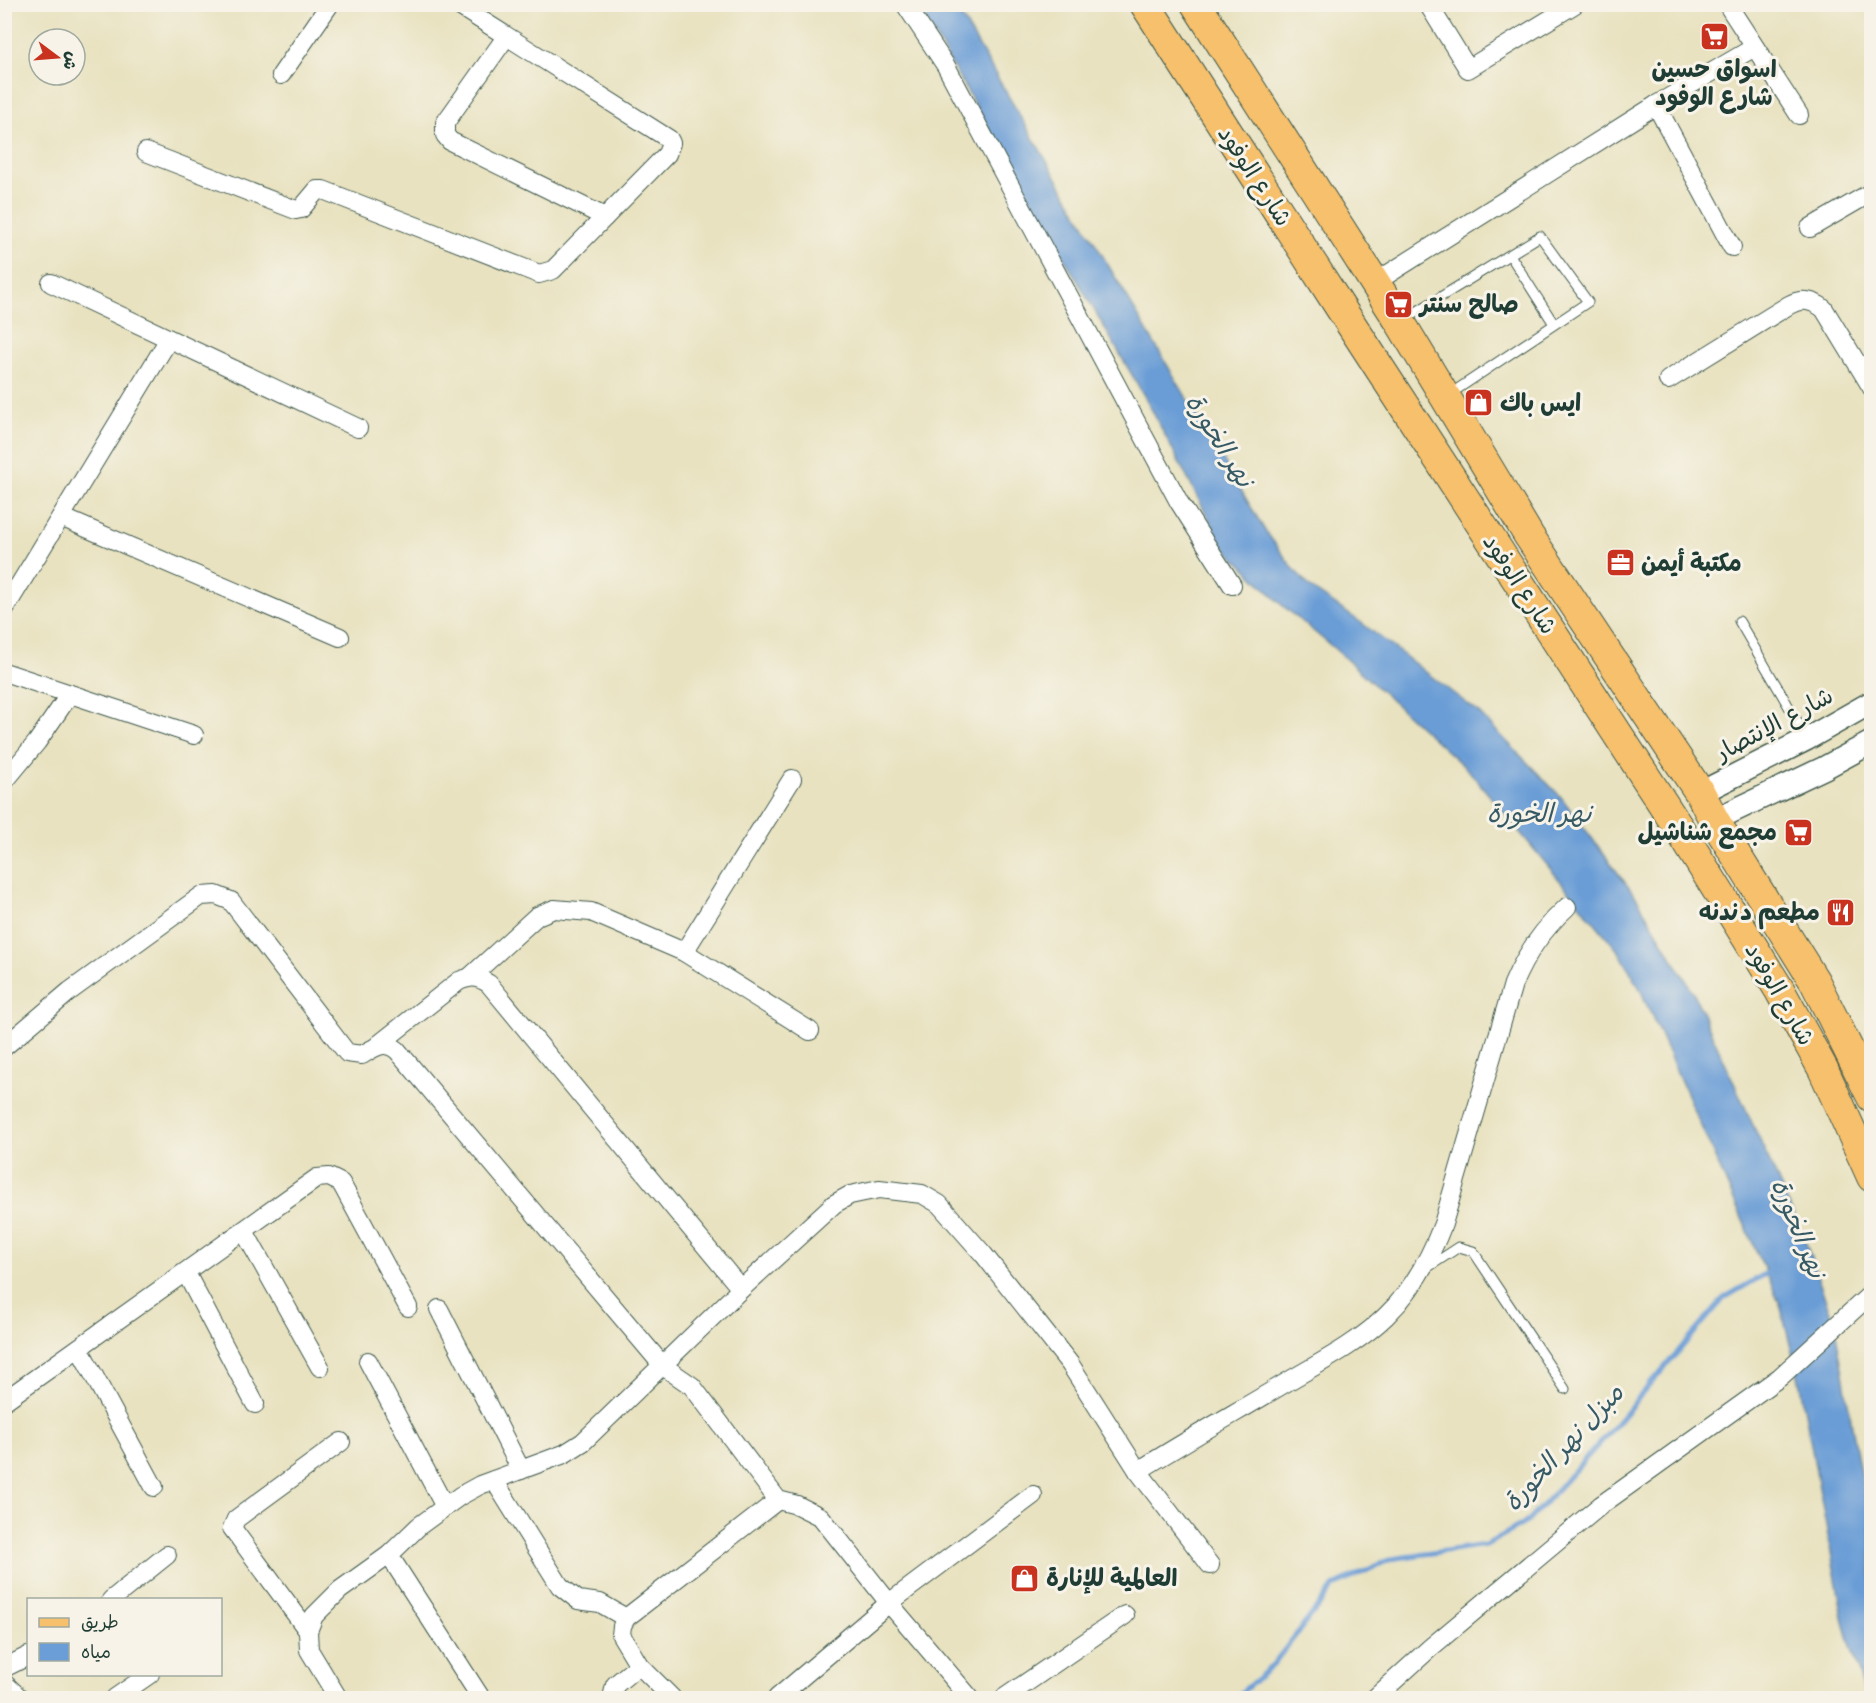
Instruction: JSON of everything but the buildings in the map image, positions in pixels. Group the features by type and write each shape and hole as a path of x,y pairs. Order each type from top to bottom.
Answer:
{"main road":[{"name":"شارع الوفود","path":"1146,4 1339,306 1680,830 1779,988 1823,1069 1872,1177"},
{"name":"شارع الوفود","path":"1196,4 1400,322 1529,536 1701,793 1714,820 1815,982 1872,1097"}],"street":[{"path":"281,75 330,4"},
{"path":"146,152 296,210 301,209 318,189 323,190 539,274 553,270 668,154 671,143 669,139 456,4"},
{"path":"904,4 946,66 1179,502 1232,585"},
{"path":"1428,4 1468,69 1575,4"},
{"path":"1727,4 1753,48 1798,115"},
{"path":"506,37 445,123 445,135 450,141 605,217"},
{"path":"1374,283 1656,105 1753,48"},
{"path":"1656,105 1732,247"},
{"path":"1810,228 1872,192"},
{"path":"51,283 358,428"},
{"path":"1668,380 1789,305 1803,300 1811,301 1824,309 1872,388"},
{"path":"4,610 169,339"},
{"path":"61,517 340,637"},
{"path":"4,672 194,735"},
{"path":"4,782 37,742 70,694"},
{"name":"شارع الإنتصار","path":"1701,793 1807,740 1872,702"},
{"path":"1807,740 1824,768"},
{"path":"1714,820 1824,768 1872,742"},
{"path":"684,952 792,779"},
{"path":"4,1047 70,991 201,896 216,895 231,901 348,1053 362,1055 459,981 479,977 489,984 741,1288"},
{"path":"1138,1471 1344,1349 1387,1315 1420,1273 1443,1224 1513,984 1521,966 1541,934 1567,906"},
{"path":"470,977 537,916 554,909 591,912 684,952 810,1031"},
{"path":"378,1045 390,1045 398,1050 663,1366 692,1386 778,1500 797,1505 821,1517 889,1603 970,1698"},
{"path":"4,1401 317,1178 329,1177 341,1183 408,1307"},
{"path":"338,1698 309,1650 308,1631 314,1616 340,1590 389,1555 419,1526 470,1490 564,1454 583,1442 741,1288 834,1204 850,1195 879,1190 922,1194 939,1204 984,1255 1070,1364 1138,1471 1210,1565"},
{"path":"244,1231 320,1367"},
{"path":"186,1273 255,1404"},
{"path":"1375,1698 1430,1648 1601,1505 1780,1377 1872,1293"},
{"path":"439,1310 521,1470"},
{"path":"79,1348 154,1487"},
{"path":"368,1361 444,1507"},
{"path":"308,1631 232,1528 236,1519 341,1442"},
{"path":"494,1480 560,1586 578,1600 600,1603 626,1618"},
{"path":"777,1698 889,1603 1033,1495"},
{"path":"672,1698 639,1665 621,1635 626,1618 778,1500"},
{"path":"112,1598 167,1555"},
{"path":"389,1555 481,1698"},
{"path":"1004,1698 1125,1615"},
{"path":"4,1668 27,1656"},
{"path":"612,1698 615,1685 639,1665"},
{"path":"115,1698 147,1676"},
{"path":"4,1683 20,1698"}],"lane":[{"path":"1400,322 1540,236 1588,302 1445,397"},
{"path":"1510,255 1554,324"},
{"path":"1739,621 1807,740"},
{"path":"1420,1273 1459,1247 1473,1251 1565,1389"}],"water":[{"name":"نهر الخورة","path":"917,5 953,5 964,21 1264,529 1293,568 1311,588 1359,621 1478,712 1561,797 1636,897 1693,992 1804,1238 1835,1327 1862,1484 1871,1518 1871,1698 1866,1698 1844,1622 1799,1380 1780,1304 1640,989 1620,953 1470,772 1335,649 1283,606 1223,546 1146,399"}],"waterway":[{"name":"مبزل نهر الخورة","path":"1235,1698 1271,1667 1334,1586 1391,1559 1486,1545 1528,1521 1599,1444 1724,1298 1772,1270"}],"place":[{"name":"اسواق حسين شارع الوفود","path":"1714,36"},
{"name":"صالح سنتر","path":"1399,304"},
{"name":"ايس باك","path":"1479,403"},
{"name":"مكتبة أيمن","path":"1620,563"},
{"name":"مجمع شناشيل","path":"1798,832"},
{"name":"مطعم دندنه","path":"1841,912"},
{"name":"العالمية للإنارة","path":"1025,1578"}]}
